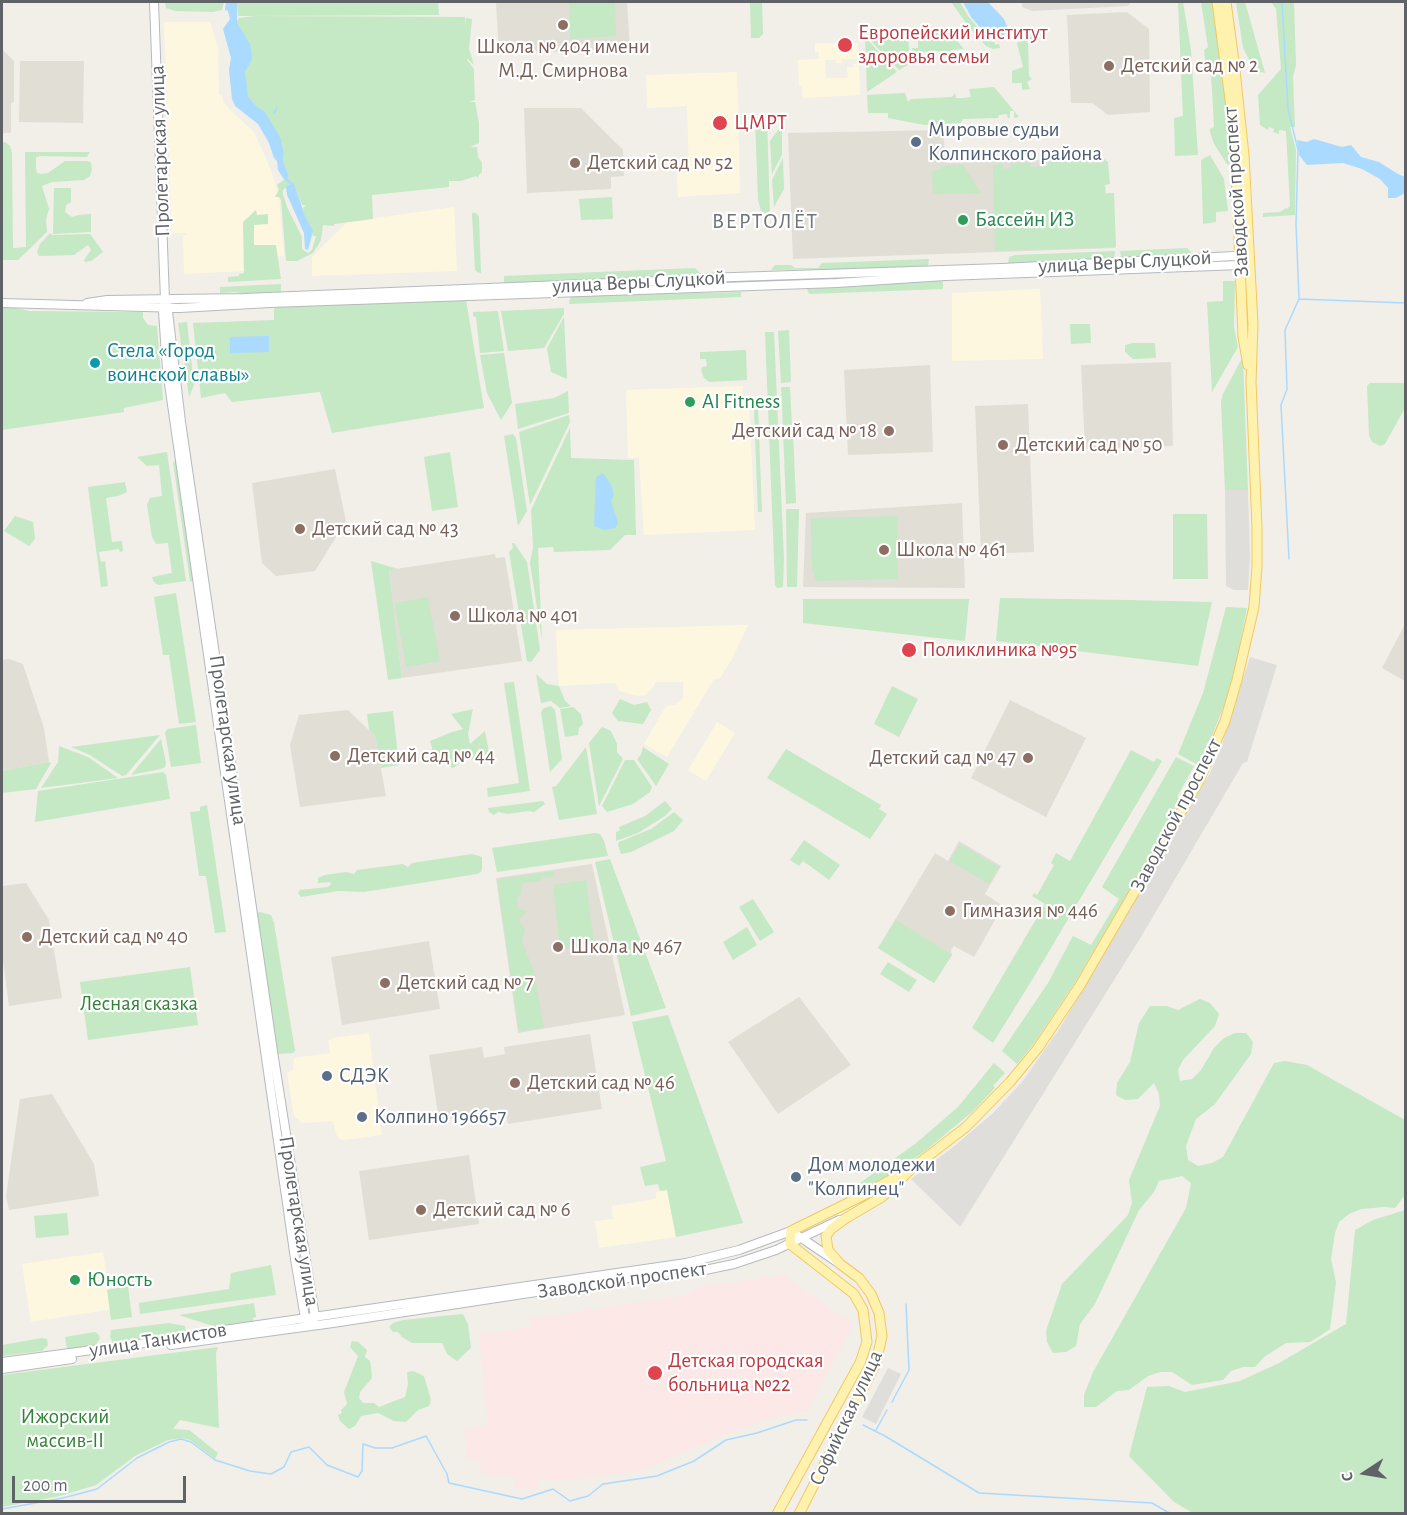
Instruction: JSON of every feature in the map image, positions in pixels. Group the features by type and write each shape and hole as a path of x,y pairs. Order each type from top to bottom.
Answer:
{"main road":[{"name":"Пролетарская улица","path":"154,2 167,370 305,1318 312,1326"},
{"name":"Заводской проспект","path":"1217,2 1231,107 1243,260"},
{"name":"Заводской проспект","path":"315,1317 668,1272 705,1270 734,1264 790,1244 846,1218 882,1197 910,1170 977,1117 1010,1082 1043,1041 1079,987 1190,797 1212,753 1230,706 1247,641 1255,590 1257,527 1251,382 1243,337 1244,155 1226,2"},
{"name":"улица Веры Слуцкой","path":"2,303 83,304 95,307 166,305 704,278 1243,260"},
{"name":"Пролетарская улица","path":"166,305 272,1047 315,1317 312,1326"},
{"name":"Заводской проспект","path":"312,1326 707,1259 791,1231 910,1170"},
{"path":"840,1264 828,1250 825,1239 831,1229 846,1218"},
{"path":"790,1244 791,1231"},
{"name":"Софийская улица","path":"791,1231 859,1278 876,1304 881,1323 880,1349 876,1364 799,1514"},
{"name":"Софийская улица","path":"777,1514 860,1363 867,1342 863,1310 854,1294 790,1244"},
{"name":"улица Танкистов","path":"2,1369 315,1317"},
{"name":"улица Танкистов","path":"2,1362 312,1326"},
{"path":"799,1472 806,1470 811,1472 812,1489"}],"shaded area":[{"name":"Школа № 404 имени М.Д. Смирнова","path":"496,2 627,2 630,48 499,55"},
{"path":"1022,2 1129,2 1130,4 1128,6 1032,11 1022,7"},
{"name":"Детский сад № 2","path":"1127,12 1149,29 1150,112 1108,115 1092,103 1071,103 1067,15"},
{"path":"164,22 210,22 218,48 219,95 222,95 223,102 232,112 254,132 271,170 279,198 284,256 243,258 244,271 184,274 183,237 188,233 172,233"},
{"path":"815,43 858,43 859,59 842,59 842,63 836,63 836,60 825,60 826,78 848,78 847,67 853,67 853,64 859,63 860,95 804,98 802,96 802,86 799,86 798,60 819,59 819,52 815,52"},
{"path":"2,49 14,61 11,133 2,133"},
{"path":"20,61 84,61 83,123 19,122"},
{"path":"737,72 740,193 678,197 677,175 689,171 687,106 647,108 646,75"},
{"name":"Детский сад № 52","path":"524,108 581,108 623,150 624,176 611,177 611,189 527,193"},
{"path":"943,130 946,163 1104,158 1105,193 1113,193 1115,248 793,259 788,133"},
{"path":"454,207 457,271 312,276 312,257 347,222"},
{"path":"1040,289 1043,359 952,361 952,293"},
{"path":"1171,362 1173,446 1085,449 1081,365"},
{"name":"Детский сад № 18","path":"930,365 933,452 848,455 844,370"},
{"path":"743,386 742,399 749,400 755,530 644,535 639,458 628,458 626,390"},
{"name":"Детский сад № 50","path":"1028,404 1034,552 981,554 975,406"},
{"name":"Детский сад № 43","path":"335,469 346,521 315,571 276,576 262,563 252,483"},
{"path":"1225,490 1248,490 1250,556 1248,590 1234,590 1226,586"},
{"name":"Школа № 461","path":"962,503 965,588 803,587 806,513"},
{"name":"Школа № 401","path":"495,554 496,558 505,557 522,661 402,678 389,570"},
{"path":"1405,624 1405,681 1382,668"},
{"path":"748,625 732,659 720,678 714,679 667,757 644,744 666,706 675,705 683,697 683,682 655,682 645,695 637,696 619,691 615,683 559,686 556,630"},
{"path":"1250,657 1277,665 1247,762 1243,763 1144,932 960,1227 911,1179 993,1113 1022,1082 1060,1028 1209,775 1220,751"},
{"path":"9,659 23,664 44,728 49,762 2,771 2,660"},
{"name":"Детский сад № 47","path":"1010,700 1086,738 1046,817 971,778"},
{"name":"Детский сад № 44","path":"348,710 375,736 386,796 300,807 290,745 299,715"},
{"path":"717,722 735,733 706,781 688,770"},
{"name":"Гимназия № 446","path":"959,841 1001,866 985,894 1003,906 974,957 954,946 951,950 952,955 934,983 878,948 935,853 948,861"},
{"name":"Школа № 467","path":"592,864 625,1015 518,1033 496,878"},
{"name":"Детский сад № 40","path":"26,883 49,920 62,998 9,1006 2,954 2,886"},
{"name":"Детский сад № 7","path":"429,941 440,1009 342,1025 331,957"},
{"path":"799,997 851,1065 778,1114 728,1042"},
{"path":"369,1033 382,1135 344,1140 339,1139 336,1134 333,1121 302,1123 294,1116 287,1073 293,1070 294,1058 330,1053 328,1041 333,1038"},
{"name":"Детский сад № 46","path":"590,1034 602,1109 508,1124 505,1110 439,1120 429,1055 482,1047 484,1058 505,1054 504,1047"},
{"path":"52,1094 94,1164 99,1196 9,1210 6,1196 20,1099"},
{"name":"Детский сад № 6","path":"469,1155 479,1224 369,1240 359,1171"},
{"path":"667,1190 676,1237 599,1248 595,1221 613,1219 612,1206 656,1199 656,1192"},
{"path":"103,1252 112,1309 31,1322 22,1264"},
{"name":"Детская городская больница №22","path":"783,1275 853,1325 807,1411 765,1420 729,1433 641,1471 559,1481 538,1479 537,1490 514,1488 515,1477 481,1474 480,1462 467,1458 464,1428 488,1425 479,1335 530,1327 529,1319 686,1295 696,1288"},
{"path":"888,1368 901,1374 876,1424 862,1417"}],"green space":[{"path":"165,2 224,2 222,10 213,12 175,11 166,8"},
{"path":"237,2 438,2 439,15 238,16"},
{"path":"569,2 615,2 616,36 570,39"},
{"path":"750,2 762,2 763,34 759,38 751,38"},
{"path":"951,2 960,2 968,16 989,41 996,45 999,44 1000,48 993,49 986,46"},
{"path":"1178,2 1183,2 1191,50 1198,155 1175,156 1174,118 1183,116"},
{"path":"1201,2 1213,2 1227,111 1230,165 1214,144 1210,132 1210,129 1214,127 1212,89 1210,68 1206,66 1204,50 1208,47"},
{"path":"1236,2 1245,2 1265,73 1255,75 1250,66 1252,65 1243,48"},
{"path":"1271,2 1294,2 1295,127 1290,127 1296,150 1295,215 1263,217 1263,213 1280,212 1290,206 1286,131 1279,130 1279,134 1273,132 1274,129 1269,127 1268,130 1260,125 1258,95 1281,69 1276,9"},
{"path":"256,16 465,17 466,25 466,18 472,19 469,49 474,65 467,58 467,60 474,69 475,100 468,102 475,102 479,123 479,143 470,147 477,147 482,172 478,178 476,176 461,181 449,181 449,187 372,195 373,219 334,224 334,226 323,225 321,240 313,253 297,261 286,261 281,200 275,197 279,190 277,185 289,176 283,161 282,142 266,114 254,105 245,87 245,72 252,52 236,22 239,18","holes":["291,183 294,184 302,205 306,205 303,208 304,214 313,236 316,236 312,250 308,253 302,249 302,237 283,194 283,190"]},
{"path":"946,28 964,49 951,50 951,55 946,55 945,51 913,52 912,48 918,48 918,40 912,39 912,32"},
{"path":"871,36 872,41 908,37 910,60 908,65 899,70 867,37"},
{"path":"1032,36 1032,39 1028,41 1029,76 1032,79 1027,82 1030,89 1022,90 1022,83 1012,83 1012,71 1023,67 1017,43"},
{"path":"865,39 897,72 867,92"},
{"path":"994,87 1014,111 1010,111 1010,118 1007,114 999,115 998,118 963,119 961,123 924,125 888,118 888,113 868,113 867,95 905,93 908,102 911,99 952,97 955,93 956,98 971,97 969,89"},
{"path":"765,116 767,118 770,215 762,215 758,200 755,118"},
{"path":"782,125 782,155 772,174 770,141"},
{"path":"2,142 10,146 12,153 13,248 26,247 25,152 90,152 87,157 36,157 37,173 41,174 48,173 65,161 91,162 92,169 90,176 84,180 52,182 42,186 49,209 46,220 47,232 18,260 2,260"},
{"path":"1210,155 1224,179 1228,211 1216,212 1216,222 1203,224 1201,160"},
{"path":"783,158 784,189 774,207 772,180"},
{"path":"1104,159 1108,162 1110,184 1105,185 1106,194 1114,193 1116,247 995,251 993,165 1003,164 1004,169 1011,168 1012,164 1030,163 1031,167 1048,166 1049,160 1088,160 1088,164 1103,163"},
{"path":"948,165 963,165 981,193 933,194 932,172"},
{"path":"54,188 71,188 71,202 66,205 65,212 72,217 91,214 91,232 53,234"},
{"path":"612,197 613,219 581,220 579,199"},
{"path":"256,210 257,215 268,214 268,224 254,225 254,245 276,245 281,279 228,282 228,277 244,273 243,222"},
{"path":"472,213 476,213 479,217 481,273 475,270"},
{"path":"50,233 52,235 90,234 103,252 91,261 85,262 91,250 88,245 74,255 39,256 37,252 40,244"},
{"path":"1187,248 1192,253 1122,259 1120,251"},
{"path":"1115,251 1114,259 1008,264 1009,257 1015,255"},
{"path":"929,259 928,267 771,270 775,265 818,268 822,263"},
{"path":"695,268 700,273 686,277 504,284 504,276"},
{"path":"939,280 943,282 943,289 809,294 807,289 849,284"},
{"path":"1223,281 1235,281 1234,327 1238,347 1212,392 1207,302 1223,301"},
{"path":"281,284 281,293 220,293 220,287"},
{"path":"684,291 741,292 741,297 569,304 571,295"},
{"path":"466,300 484,408 332,433 320,392 232,402 225,393 201,398 193,323 274,320 276,307"},
{"path":"2,308 30,311 143,312 143,318 148,325 157,326 163,400 124,408 124,412 2,430"},
{"path":"564,308 564,314 544,348 508,351 501,311"},
{"path":"498,311 504,351 480,353 476,317 473,316 473,312"},
{"path":"564,317 567,379 551,372 547,348"},
{"path":"187,322 194,385 189,397 178,323"},
{"path":"1070,324 1090,324 1091,343 1071,344"},
{"path":"789,330 791,382 781,383 778,331"},
{"path":"765,332 774,332 784,559 783,587 777,588 775,585"},
{"path":"1155,343 1156,358 1133,359 1125,352 1125,345"},
{"path":"746,350 747,380 709,382 704,378 701,370 702,367 707,366 706,359 700,359 700,352"},
{"path":"504,353 512,403 501,420 487,393 480,355"},
{"path":"1243,359 1248,490 1225,490 1221,402 1223,394"},
{"path":"1370,383 1405,383 1405,408 1385,444 1380,446 1372,442 1369,435 1367,386"},
{"path":"781,387 790,387 792,427 783,427"},
{"path":"568,391 569,413 518,429 515,404 554,398"},
{"path":"758,407 762,512 758,512 754,408"},
{"path":"569,415 570,422 530,505 519,432"},
{"path":"570,428 571,458 634,460 636,535 625,535 610,550 554,552 553,547 538,548 542,640 530,563 533,547 531,510"},
{"path":"783,431 793,431 796,503 786,504"},
{"path":"513,434 516,438 527,511 518,526 504,436"},
{"path":"167,452 186,581 158,585 152,577 172,573 168,543 156,544 152,537 147,505 150,498 162,496 159,465 147,466 137,457"},
{"path":"450,452 458,507 432,511 424,457"},
{"path":"177,461 194,580 190,582 173,462"},
{"path":"125,482 127,492 106,498 112,542 122,541 123,551 120,552 119,549 99,552 101,562 105,561 108,586 101,587 88,487"},
{"path":"786,509 799,509 797,587 787,587"},
{"path":"1173,514 1207,514 1208,579 1173,579"},
{"path":"15,516 33,522 35,539 29,546 4,531"},
{"path":"897,516 898,579 816,581 812,569 811,518"},
{"path":"512,543 527,562 540,650 531,662 527,661 509,552 513,548"},
{"path":"371,561 398,569 389,570 402,678 388,680"},
{"path":"176,593 196,722 179,724 169,655 163,655 154,597"},
{"path":"428,597 440,661 406,667 395,603"},
{"path":"1000,598 1212,602 1198,666 996,641"},
{"path":"803,599 969,599 965,641 803,623"},
{"path":"1226,607 1247,608 1236,665 1225,703 1200,766 1178,754 1203,693"},
{"path":"536,674 547,684 559,686 565,701 571,706 560,708 551,701 541,703"},
{"path":"514,682 530,791 488,797 487,788 519,783 504,683"},
{"path":"892,686 918,699 899,737 874,724"},
{"path":"620,699 634,705 647,702 651,710 643,724 618,721 612,713"},
{"path":"551,706 555,710 562,759 550,772 541,712 544,708"},
{"path":"573,707 581,714 583,724 579,728 578,735 565,737 560,709"},
{"path":"473,709 468,734 470,744 485,731 489,752 475,758 483,735 474,759 463,761 453,768 435,758 430,741 463,729 451,714"},
{"path":"393,711 399,765 381,768 375,736 369,730 367,714"},
{"path":"196,725 201,763 171,767 165,732 168,729"},
{"path":"602,727 611,731 617,744 617,752 623,759 599,806 589,743"},
{"path":"160,735 126,775 122,776 90,755 71,747"},
{"path":"161,739 165,767 131,775"},
{"path":"59,746 88,757 118,778 41,788 58,762"},
{"path":"586,747 597,814 559,820 552,787 556,786"},
{"path":"643,747 669,764 656,786 637,759"},
{"path":"786,749 881,805 879,809 887,814 870,839 767,778"},
{"path":"1131,750 1154,762 1157,758 1162,761 993,1043 972,1028 1045,904 1032,896 1034,893 1037,895 1054,865 1051,863 1056,853 1070,861"},
{"path":"1176,757 1194,766 1177,797 1179,798 1174,808 1177,810 1076,981 1035,1042 1017,1064 1002,1051 1048,983 1073,936 1091,945 1119,899 1102,887"},
{"path":"625,760 634,760 652,787 650,792 633,804 607,812 602,806"},
{"path":"51,763 36,789 2,793 2,771"},
{"path":"163,772 166,775 170,799 35,822 38,791"},
{"path":"543,801 545,804 534,812 508,814 498,812 494,815 489,812 488,808"},
{"path":"665,801 672,809 665,816 638,833 616,841 616,832 620,830 619,827 645,816"},
{"path":"207,805 226,932 215,933 206,876 199,876 190,812 200,811 200,807"},
{"path":"674,812 683,820 674,831 631,852 621,854 619,842 651,829"},
{"path":"600,834 604,841 608,856 497,872 492,848"},
{"path":"804,840 840,865 829,880 803,861 799,866 790,860"},
{"path":"960,844 999,867 989,884 950,861"},
{"path":"472,854 482,857 481,872 477,874 364,892 338,891 301,897 298,893 300,890 328,887 330,882 318,883 318,878 325,875 346,872 354,874 357,870 403,864 408,867 412,863"},
{"path":"610,859 666,1008 631,1016 595,862"},
{"path":"555,871 553,877 522,883 521,893 517,899 518,909 527,911 520,918 520,923 525,929 522,941 534,972 544,1028 519,1031 497,881"},
{"path":"586,880 594,944 560,949 553,885"},
{"path":"753,899 774,932 760,941 739,907"},
{"path":"257,913 271,915 274,923 295,1051 293,1053 278,1054"},
{"path":"896,920 952,955 934,983 878,948"},
{"path":"747,927 757,945 733,960 723,942"},
{"path":"888,962 917,980 909,992 880,974"},
{"name":"Лесная сказка","path":"190,967 198,1025 88,1040 80,982"},
{"path":"1200,999 1210,1003 1219,1014 1215,1026 1183,1060 1178,1070 1180,1081 1192,1079 1224,1038 1235,1033 1246,1033 1253,1042 1251,1054 1215,1104 1196,1119 1186,1146 1188,1160 1198,1166 1212,1163 1223,1157 1274,1063 1285,1061 1307,1065 1405,1120 1405,1195 1395,1208 1361,1209 1349,1214 1339,1222 1331,1259 1336,1282 1330,1329 1320,1336 1310,1342 1286,1343 1264,1357 1255,1367 1243,1367 1231,1371 1223,1380 1192,1385 1172,1372 1160,1372 1148,1376 1129,1390 1117,1391 1096,1407 1084,1407 1084,1395 1093,1372 1186,1208 1191,1183 1182,1176 1159,1181 1154,1192 1139,1210 1095,1304 1080,1324 1076,1346 1066,1352 1053,1353 1047,1342 1046,1331 1062,1284 1128,1215 1132,1203 1129,1180 1160,1106 1159,1094 1154,1083 1138,1099 1125,1100 1116,1095 1117,1083 1130,1062 1139,1023 1150,1006 1167,1006 1178,1010"},
{"path":"668,1015 743,1223 676,1237 667,1190 660,1191 658,1184 645,1186 640,1167 666,1161 632,1022"},
{"path":"994,1063 1005,1073 993,1086 995,1088 972,1112 925,1151 884,1180 871,1188 857,1185 915,1144 958,1107"},
{"path":"1405,1210 1405,1513 1193,1513 1174,1502 1129,1456 1147,1387 1169,1386 1185,1392 1240,1381 1279,1363 1346,1324 1355,1230 1373,1220"},
{"path":"67,1213 69,1235 36,1238 34,1216"},
{"path":"271,1265 276,1295 140,1314 139,1303 229,1289 231,1273"},
{"path":"128,1286 132,1317 111,1320 107,1290"},
{"path":"254,1303 256,1317 253,1318 253,1322 216,1327 179,1315"},
{"path":"463,1314 468,1324 471,1348 457,1361 447,1354 442,1343 412,1343 398,1332 393,1332 389,1327 403,1320"},
{"path":"169,1323 185,1326 186,1332 114,1344 110,1337 111,1330"},
{"path":"95,1332 100,1338 96,1345 67,1349 65,1337"},
{"path":"47,1339 48,1345 42,1351 2,1356 2,1345"},
{"path":"352,1341 358,1342 367,1350 365,1357 370,1361 372,1378 360,1392 359,1398 363,1403 374,1403 379,1407 405,1397 408,1384 407,1372 413,1371 424,1376 431,1400 429,1406 418,1410 406,1422 394,1421 378,1413 361,1416 355,1426 349,1429 340,1421 338,1415 342,1413 341,1410 347,1404 344,1392 358,1356 350,1347"},
{"name":"Ижорский массив-II","path":"218,1347 216,1353 219,1428 180,1420 173,1429 189,1430 218,1453 215,1459 190,1440 182,1438 168,1440 135,1456 96,1485 60,1496 2,1507 2,1375"}],"water":[{"path":"226,2 237,2 237,23 250,44 252,59 245,72 248,96 265,112 281,139 284,152 283,161 289,176 287,178 294,183 305,216 313,231 308,250 305,249 304,233 287,195 286,187 290,184 278,170 277,161 258,124 235,106 232,99 229,70 231,58 223,29 230,19 228,11 225,10"},
{"path":"963,2 988,2 1004,19 1009,31 991,40 971,17"},
{"path":"1314,139 1342,147 1351,145 1361,157 1379,162 1405,177 1405,193 1396,198 1388,198 1388,188 1380,179 1362,169 1343,163 1307,165 1299,155 1297,140 1307,142"},
{"path":"269,336 269,352 230,353 230,337"},
{"path":"603,473 614,495 611,501 618,523 615,528 604,530 594,526 596,477"}],"waterway":[{"path":"1282,2 1288,109 1298,150"},
{"path":"274,113 277,108"},
{"path":"1289,559 1281,405 1287,389 1285,330 1299,299 1296,224 1298,151"},
{"path":"1299,299 1406,303"},
{"path":"892,1402 909,1370 906,1304"},
{"path":"876,1430 887,1410"},
{"path":"2,1509 63,1498 97,1489 137,1458 169,1442 181,1439 191,1442 215,1460 250,1471 271,1474 284,1467 291,1452 309,1447 327,1465 358,1477 362,1471 363,1444 375,1448 392,1448 426,1436 447,1474 449,1483 522,1499 553,1489 570,1501 588,1496 603,1484 657,1476 694,1461 726,1440 796,1420 807,1420"},
{"path":"863,1425 979,1493 1152,1503 1171,1514"}],"place":[{"name":"Школа № 404 имени М.Д. Смирнова","path":"563,25"},
{"name":"Европейский институт здоровья семьи","path":"845,45"},
{"name":"Детский сад № 2","path":"1109,66"},
{"name":"ЦМРТ","path":"720,123"},
{"name":"Мировые судьи Колпинского района","path":"916,142"},
{"name":"Детский сад № 52","path":"575,163"},
{"name":"Бассейн ИЗ","path":"963,220"},
{"name":"Стела «Город воинской славы»","path":"95,363"},
{"name":"AI Fitness","path":"690,402"},
{"name":"Детский сад № 18","path":"889,431"},
{"name":"Детский сад № 50","path":"1003,445"},
{"name":"Детский сад № 43","path":"300,529"},
{"name":"Школа № 461","path":"884,550"},
{"name":"Школа № 401","path":"455,616"},
{"name":"Поликлиника №95","path":"909,650"},
{"name":"Детский сад № 44","path":"335,756"},
{"name":"Детский сад № 47","path":"1028,758"},
{"name":"Гимназия № 446","path":"950,911"},
{"name":"Детский сад № 40","path":"27,937"},
{"name":"Школа № 467","path":"558,947"},
{"name":"Детский сад № 7","path":"385,983"},
{"name":"СДЭК","path":"327,1076"},
{"name":"Детский сад № 46","path":"515,1083"},
{"name":"Колпино 196657","path":"362,1117"},
{"name":"Дом молодежи \"Колпинец\"","path":"796,1177"},
{"name":"Детский сад № 6","path":"421,1210"},
{"name":"Юность","path":"75,1280"},
{"name":"Детская городская больница №22","path":"655,1373"}],"district":[{"name":"ВЕРТОЛЁТ","path":"765,221"}]}
